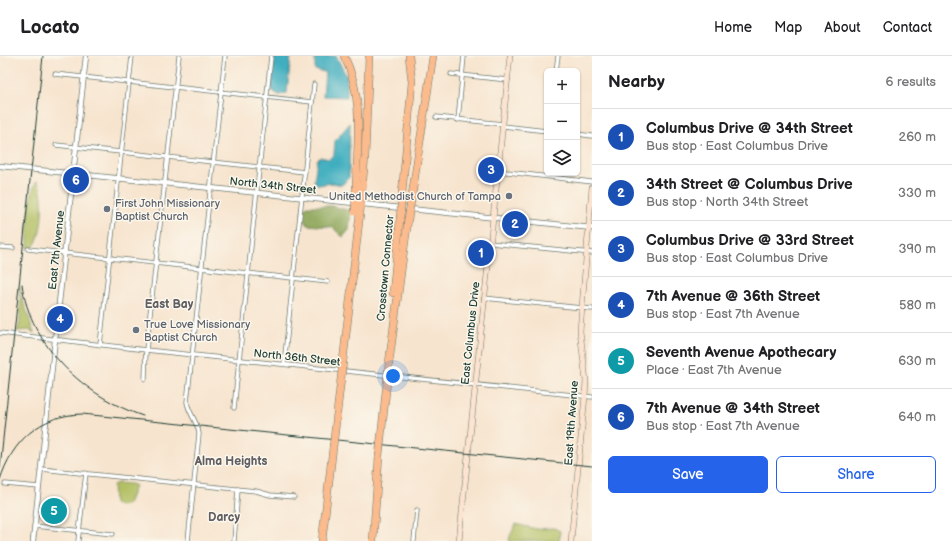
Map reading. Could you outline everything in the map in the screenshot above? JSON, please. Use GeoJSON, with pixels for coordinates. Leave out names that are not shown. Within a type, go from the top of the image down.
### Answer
{"type":"FeatureCollection","features":[{"type":"Feature","properties":{"kind":"highway"},"geometry":{"type":"LineString","coordinates":[[344,56],[353,76],[358,104],[359,190]]}},
{"type":"Feature","properties":{"kind":"highway"},"geometry":{"type":"LineString","coordinates":[[322,541],[343,361],[359,190],[365,157],[369,56]]}},
{"type":"Feature","properties":{"kind":"highway","name":"Crosstown Connector"},"geometry":{"type":"LineString","coordinates":[[389,363],[410,107],[412,69],[409,56]]}},
{"type":"Feature","properties":{"kind":"highway"},"geometry":{"type":"LineString","coordinates":[[373,541],[379,456],[389,363],[408,218],[433,56]]}},
{"type":"Feature","properties":{"kind":"main road","name":"East Columbus Drive"},"geometry":{"type":"LineString","coordinates":[[459,541],[510,56]]}},
{"type":"Feature","properties":{"kind":"main road","name":"East 19th Avenue"},"geometry":{"type":"LineString","coordinates":[[572,541],[586,381],[580,331],[586,253],[590,228],[592,187]]}},
{"type":"Feature","properties":{"kind":"street","name":"East 7th Avenue"},"geometry":{"type":"LineString","coordinates":[[33,541],[86,56]]}},
{"type":"Feature","properties":{"kind":"street"},"geometry":{"type":"LineString","coordinates":[[100,345],[132,56]]}},
{"type":"Feature","properties":{"kind":"street"},"geometry":{"type":"LineString","coordinates":[[145,379],[146,350],[179,56]]}},
{"type":"Feature","properties":{"kind":"street"},"geometry":{"type":"LineString","coordinates":[[188,541],[199,434],[198,425],[189,413],[187,402],[225,56]]}},
{"type":"Feature","properties":{"kind":"street"},"geometry":{"type":"LineString","coordinates":[[234,408],[271,56]]}},
{"type":"Feature","properties":{"kind":"street"},"geometry":{"type":"LineString","coordinates":[[458,120],[464,56]]}},
{"type":"Feature","properties":{"kind":"street"},"geometry":{"type":"LineString","coordinates":[[556,68],[558,56]]}},
{"type":"Feature","properties":{"kind":"street"},"geometry":{"type":"LineString","coordinates":[[55,74],[312,102]]}},
{"type":"Feature","properties":{"kind":"street"},"geometry":{"type":"LineString","coordinates":[[451,74],[508,80]]}},
{"type":"Feature","properties":{"kind":"street"},"geometry":{"type":"LineString","coordinates":[[284,364],[314,84]]}},
{"type":"Feature","properties":{"kind":"street"},"geometry":{"type":"LineString","coordinates":[[436,117],[544,131]]}},
{"type":"Feature","properties":{"kind":"street"},"geometry":{"type":"LineString","coordinates":[[580,134],[592,136]]}},
{"type":"Feature","properties":{"kind":"street"},"geometry":{"type":"LineString","coordinates":[[56,145],[305,172]]}},
{"type":"Feature","properties":{"kind":"street","name":"North 34th Street"},"geometry":{"type":"LineString","coordinates":[[0,166],[73,175],[211,187],[590,228]]}},
{"type":"Feature","properties":{"kind":"street"},"geometry":{"type":"LineString","coordinates":[[498,171],[592,182]]}},
{"type":"Feature","properties":{"kind":"street"},"geometry":{"type":"LineString","coordinates":[[490,243],[592,253]]}},
{"type":"Feature","properties":{"kind":"street"},"geometry":{"type":"LineString","coordinates":[[0,247],[13,248]]}},
{"type":"Feature","properties":{"kind":"street"},"geometry":{"type":"LineString","coordinates":[[28,249],[328,282]]}},
{"type":"Feature","properties":{"kind":"street"},"geometry":{"type":"LineString","coordinates":[[484,298],[592,309]]}},
{"type":"Feature","properties":{"kind":"street","name":"North 36th Street"},"geometry":{"type":"LineString","coordinates":[[0,333],[146,350],[592,397]]}},
{"type":"Feature","properties":{"kind":"street"},"geometry":{"type":"LineString","coordinates":[[41,469],[194,484],[294,497]]}},
{"type":"Feature","properties":{"kind":"street"},"geometry":{"type":"LineString","coordinates":[[78,541],[86,473]]}},
{"type":"Feature","properties":{"kind":"street"},"geometry":{"type":"LineString","coordinates":[[5,484],[39,487]]}},
{"type":"Feature","properties":{"kind":"street"},"geometry":{"type":"LineString","coordinates":[[234,541],[238,489]]}},
{"type":"Feature","properties":{"kind":"street"},"geometry":{"type":"LineString","coordinates":[[414,541],[417,510]]}},
{"type":"Feature","properties":{"kind":"street"},"geometry":{"type":"LineString","coordinates":[[34,526],[79,532],[113,534]]}},
{"type":"Feature","properties":{"kind":"green space"},"geometry":{"type":"Polygon","coordinates":[[[37,181],[42,195],[41,225],[36,242],[33,247],[28,248],[30,203],[34,186],[37,181]]]}},
{"type":"Feature","properties":{"kind":"green space"},"geometry":{"type":"Polygon","coordinates":[[[308,206],[333,206],[351,211],[349,230],[343,237],[332,227],[307,225],[304,221],[303,215],[304,208],[308,206]]]}},
{"type":"Feature","properties":{"kind":"green space"},"geometry":{"type":"Polygon","coordinates":[[[20,296],[34,333],[29,330],[17,331],[20,317],[20,296]]]}},
{"type":"Feature","properties":{"kind":"green space"},"geometry":{"type":"Polygon","coordinates":[[[118,483],[131,484],[135,486],[128,504],[120,506],[114,504],[113,485],[118,483]]]}},
{"type":"Feature","properties":{"kind":"green space"},"geometry":{"type":"Polygon","coordinates":[[[516,524],[536,529],[554,528],[560,531],[559,541],[509,541],[516,524]]]}},
{"type":"Feature","properties":{"kind":"water"},"geometry":{"type":"Polygon","coordinates":[[[275,56],[291,56],[287,93],[279,95],[271,90],[275,56]]]}},
{"type":"Feature","properties":{"kind":"water"},"geometry":{"type":"Polygon","coordinates":[[[315,56],[336,56],[347,77],[347,97],[323,96],[325,72],[315,70],[315,56]]]}},
{"type":"Feature","properties":{"kind":"water"},"geometry":{"type":"Polygon","coordinates":[[[350,123],[349,178],[342,185],[333,183],[318,185],[314,181],[317,160],[320,157],[329,159],[334,154],[335,141],[350,123]]]}},
{"type":"Feature","properties":{"kind":"railway"},"geometry":{"type":"LineString","coordinates":[[0,468],[43,56]]}},
{"type":"Feature","properties":{"kind":"railway"},"geometry":{"type":"LineString","coordinates":[[22,284],[27,307],[36,328],[49,348],[64,366],[81,382],[101,396],[121,407],[143,416]]}},
{"type":"Feature","properties":{"kind":"railway"},"geometry":{"type":"LineString","coordinates":[[0,480],[12,453],[20,442],[30,433],[53,419],[82,414],[592,466]]}},
{"type":"Feature","properties":{"kind":"place","name":"Columbus Drive @ 33rd Street"},"geometry":{"type":"Point","coordinates":[491,170]}},
{"type":"Feature","properties":{"kind":"place","name":"7th Avenue @ 34th Street"},"geometry":{"type":"Point","coordinates":[76,180]}},
{"type":"Feature","properties":{"kind":"place","name":"United Methodist Church of Tampa"},"geometry":{"type":"Point","coordinates":[509,196]}},
{"type":"Feature","properties":{"kind":"place","name":"First John Missionary Baptist Church"},"geometry":{"type":"Point","coordinates":[107,209]}},
{"type":"Feature","properties":{"kind":"place","name":"34th Street @ Columbus Drive"},"geometry":{"type":"Point","coordinates":[515,224]}},
{"type":"Feature","properties":{"kind":"place","name":"Columbus Drive @ 34th Street"},"geometry":{"type":"Point","coordinates":[481,253]}},
{"type":"Feature","properties":{"kind":"place","name":"7th Avenue @ 36th Street"},"geometry":{"type":"Point","coordinates":[60,319]}},
{"type":"Feature","properties":{"kind":"place","name":"True Love Missionary Baptist Church"},"geometry":{"type":"Point","coordinates":[136,330]}},
{"type":"Feature","properties":{"kind":"place","name":"Seventh Avenue Apothecary"},"geometry":{"type":"Point","coordinates":[54,511]}},
{"type":"Feature","properties":{"kind":"district","name":"East Bay"},"geometry":{"type":"Point","coordinates":[169,304]}},
{"type":"Feature","properties":{"kind":"district","name":"Alma Heights"},"geometry":{"type":"Point","coordinates":[231,461]}},
{"type":"Feature","properties":{"kind":"district","name":"Darcy"},"geometry":{"type":"Point","coordinates":[224,517]}}]}
